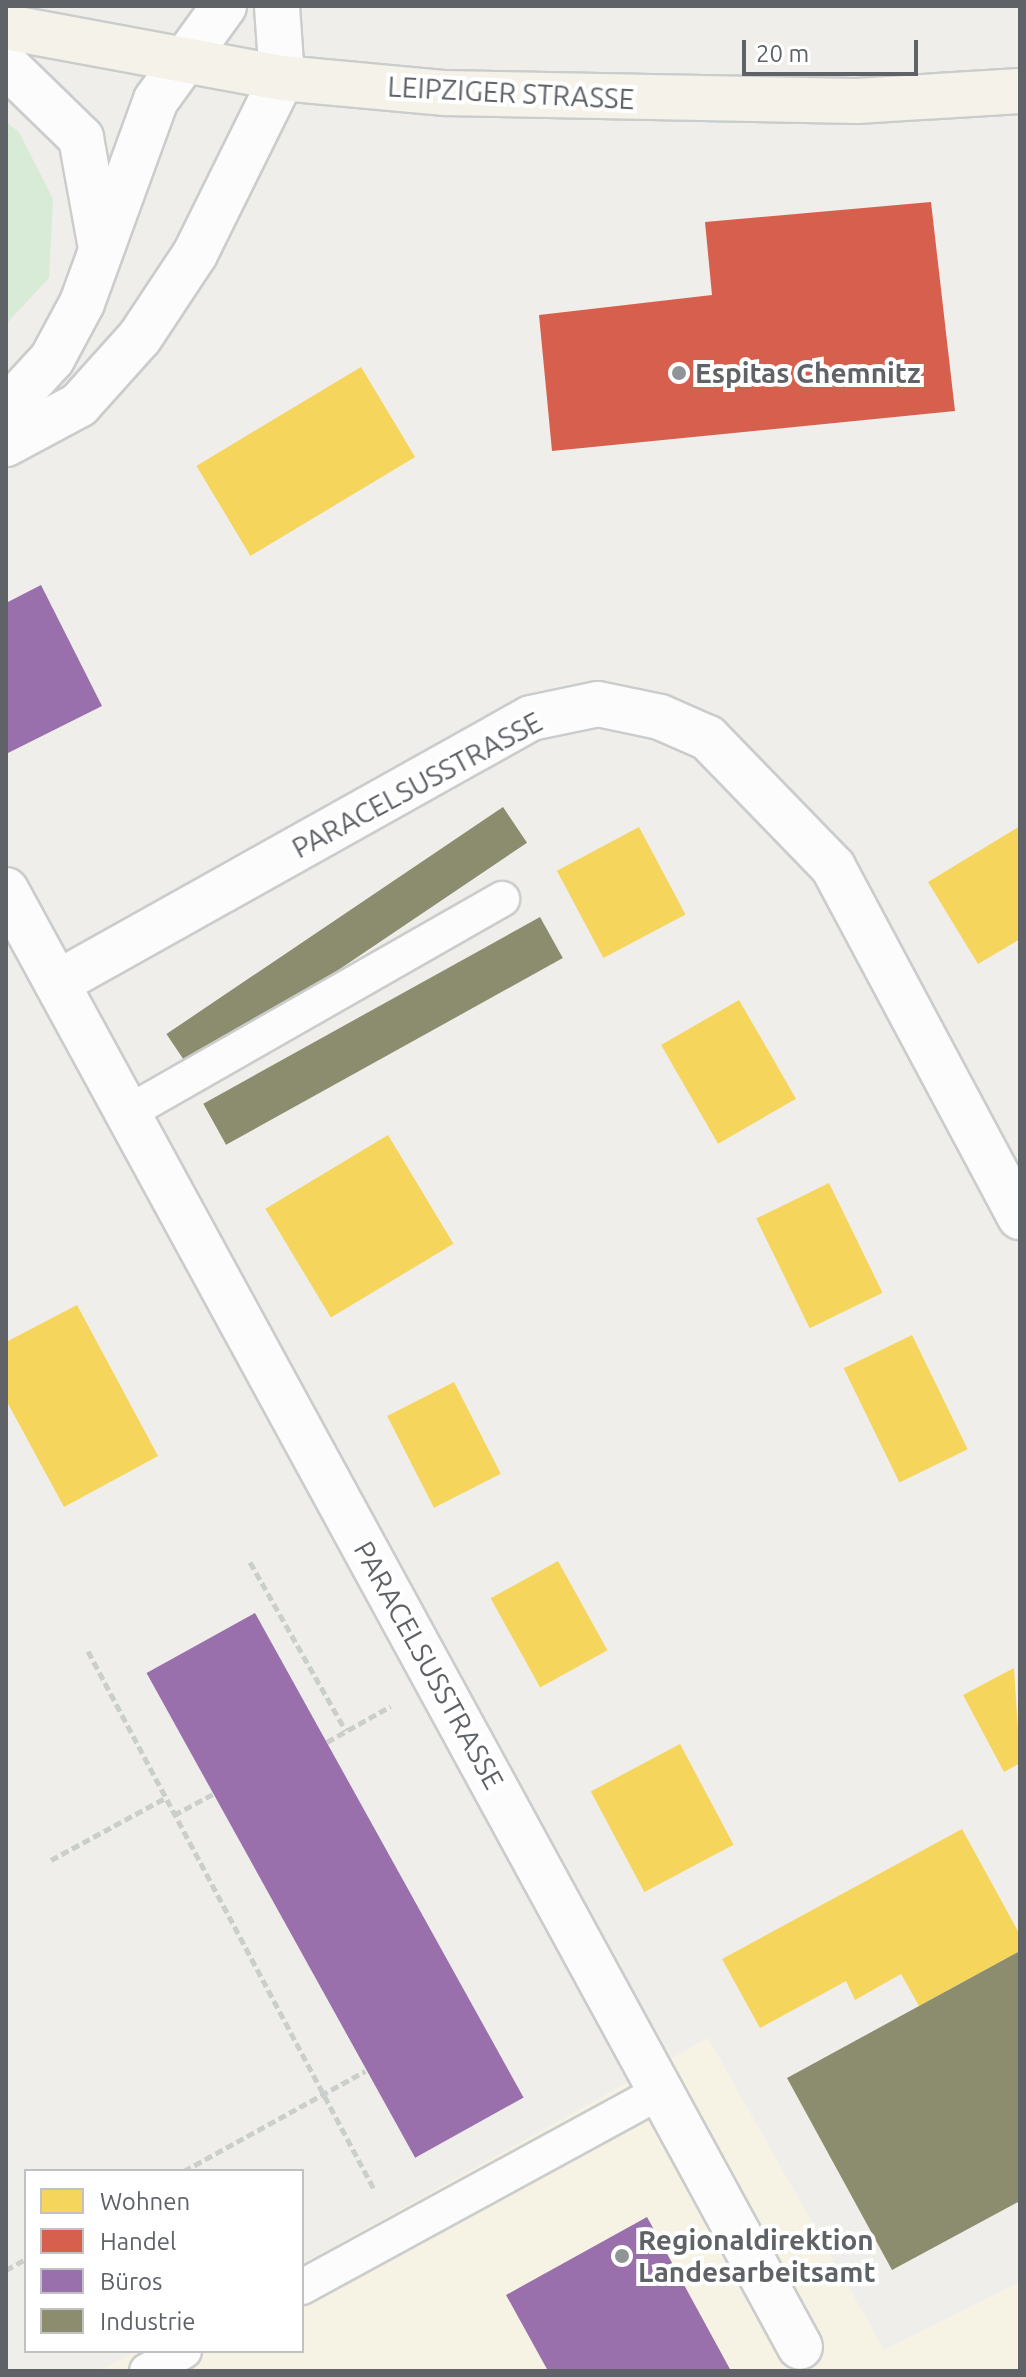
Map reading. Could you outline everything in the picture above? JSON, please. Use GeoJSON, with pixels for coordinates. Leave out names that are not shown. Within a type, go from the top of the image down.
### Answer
{"type":"FeatureCollection","features":[{"type":"Feature","properties":{"kind":"main road","name":"LEIPZIGER STRASSE"},"geometry":{"type":"LineString","coordinates":[[6,27],[282,78],[445,93],[673,100],[857,101],[1020,91]]}},
{"type":"Feature","properties":{"kind":"street"},"geometry":{"type":"LineString","coordinates":[[6,409],[52,359],[101,254],[156,100],[224,6]]}},
{"type":"Feature","properties":{"kind":"street"},"geometry":{"type":"LineString","coordinates":[[6,444],[79,405],[140,337],[195,254],[282,78],[277,6]]}},
{"type":"Feature","properties":{"kind":"street"},"geometry":{"type":"LineString","coordinates":[[6,65],[81,138],[101,254]]}},
{"type":"Feature","properties":{"kind":"street","name":"PARACELSUSSTRASSE"},"geometry":{"type":"LineString","coordinates":[[57,983],[531,718],[598,704],[660,717],[708,738],[833,867],[1020,1217]]}},
{"type":"Feature","properties":{"kind":"street","name":"PARACELSUSSTRASSE"},"geometry":{"type":"LineString","coordinates":[[6,890],[800,2347]]}},
{"type":"Feature","properties":{"kind":"lane"},"geometry":{"type":"LineString","coordinates":[[127,1113],[502,899]]}},
{"type":"Feature","properties":{"kind":"lane"},"geometry":{"type":"LineString","coordinates":[[304,2286],[661,2091]]}},
{"type":"Feature","properties":{"kind":"lane"},"geometry":{"type":"LineString","coordinates":[[147,2371],[180,2353]]}},
{"type":"Feature","properties":{"kind":"path"},"geometry":{"type":"LineString","coordinates":[[250,1562],[346,1731]]}},
{"type":"Feature","properties":{"kind":"path"},"geometry":{"type":"LineString","coordinates":[[88,1651],[399,2235]]}},
{"type":"Feature","properties":{"kind":"path"},"geometry":{"type":"LineString","coordinates":[[327,1742],[364,1721]]}},
{"type":"Feature","properties":{"kind":"path"},"geometry":{"type":"LineString","coordinates":[[174,1815],[213,1794]]}},
{"type":"Feature","properties":{"kind":"path"},"geometry":{"type":"LineString","coordinates":[[51,1860],[165,1798]]}},
{"type":"Feature","properties":{"kind":"path"},"geometry":{"type":"LineString","coordinates":[[188,2169],[365,2071]]}},
{"type":"Feature","properties":{"kind":"path"},"geometry":{"type":"LineString","coordinates":[[6,2270],[24,2260]]}},
{"type":"Feature","properties":{"kind":"shaded area"},"geometry":{"type":"Polygon","coordinates":[[[708,2038],[884,2350],[1020,2282],[1020,2371],[99,2371],[132,2353],[304,2353],[304,2263],[708,2038]]]}},
{"type":"Feature","properties":{"kind":"green space"},"geometry":{"type":"Polygon","coordinates":[[[6,122],[19,132],[53,199],[49,278],[6,324],[6,122]]]}},
{"type":"Feature","properties":{"kind":"building: Wohnen"},"geometry":{"type":"Polygon","coordinates":[[[361,367],[415,457],[251,556],[196,466],[361,367]]]}},
{"type":"Feature","properties":{"kind":"building: Wohnen"},"geometry":{"type":"Polygon","coordinates":[[[1020,826],[1020,939],[978,964],[928,882],[1020,826]]]}},
{"type":"Feature","properties":{"kind":"building: Wohnen"},"geometry":{"type":"Polygon","coordinates":[[[639,827],[685,914],[603,958],[557,871],[639,827]]]}},
{"type":"Feature","properties":{"kind":"building: Wohnen"},"geometry":{"type":"Polygon","coordinates":[[[739,1000],[796,1099],[718,1144],[661,1045],[739,1000]]]}},
{"type":"Feature","properties":{"kind":"building: Wohnen"},"geometry":{"type":"Polygon","coordinates":[[[388,1135],[453,1244],[331,1318],[265,1209],[388,1135]]]}},
{"type":"Feature","properties":{"kind":"building: Wohnen"},"geometry":{"type":"Polygon","coordinates":[[[829,1183],[882,1293],[810,1328],[756,1219],[829,1183]]]}},
{"type":"Feature","properties":{"kind":"building: Wohnen"},"geometry":{"type":"Polygon","coordinates":[[[77,1305],[158,1456],[64,1507],[6,1400],[6,1342],[77,1305]]]}},
{"type":"Feature","properties":{"kind":"building: Wohnen"},"geometry":{"type":"Polygon","coordinates":[[[912,1335],[968,1449],[899,1482],[844,1368],[912,1335]]]}},
{"type":"Feature","properties":{"kind":"building: Wohnen"},"geometry":{"type":"Polygon","coordinates":[[[454,1382],[501,1474],[434,1508],[387,1416],[454,1382]]]}},
{"type":"Feature","properties":{"kind":"building: Wohnen"},"geometry":{"type":"Polygon","coordinates":[[[558,1561],[607,1650],[540,1688],[491,1598],[558,1561]]]}},
{"type":"Feature","properties":{"kind":"building: Wohnen"},"geometry":{"type":"Polygon","coordinates":[[[1014,1668],[1020,1763],[1004,1772],[963,1695],[1014,1668]]]}},
{"type":"Feature","properties":{"kind":"building: Wohnen"},"geometry":{"type":"Polygon","coordinates":[[[680,1744],[734,1845],[644,1892],[591,1791],[680,1744]]]}},
{"type":"Feature","properties":{"kind":"building: Wohnen"},"geometry":{"type":"Polygon","coordinates":[[[962,1829],[1020,1935],[1020,1951],[919,2006],[901,1974],[855,2000],[846,1981],[760,2028],[722,1959],[962,1829]]]}},
{"type":"Feature","properties":{"kind":"building: Handel"},"geometry":{"type":"Polygon","coordinates":[[[931,202],[955,411],[552,451],[539,315],[712,295],[705,222],[931,202]]]}},
{"type":"Feature","properties":{"kind":"building: Büros"},"geometry":{"type":"Polygon","coordinates":[[[41,585],[102,706],[8,753],[6,603],[41,585]]]}},
{"type":"Feature","properties":{"kind":"building: Büros"},"geometry":{"type":"Polygon","coordinates":[[[255,1613],[524,2098],[415,2158],[147,1673],[255,1613]]]}},
{"type":"Feature","properties":{"kind":"building: Büros","name":"Regionaldirektion Landesarbeitsamt"},"geometry":{"type":"Polygon","coordinates":[[[647,2217],[731,2371],[548,2371],[506,2295],[647,2217]]]}},
{"type":"Feature","properties":{"kind":"building: Industrie"},"geometry":{"type":"Polygon","coordinates":[[[503,807],[527,843],[190,1070],[166,1034],[503,807]]]}},
{"type":"Feature","properties":{"kind":"building: Industrie"},"geometry":{"type":"Polygon","coordinates":[[[540,917],[563,958],[226,1145],[203,1104],[540,917]]]}},
{"type":"Feature","properties":{"kind":"building: Industrie"},"geometry":{"type":"Polygon","coordinates":[[[1020,1951],[1020,2201],[892,2270],[787,2078],[1020,1951]]]}},
{"type":"Feature","properties":{"kind":"place","name":"Espitas Chemnitz"},"geometry":{"type":"Point","coordinates":[679,373]}},
{"type":"Feature","properties":{"kind":"place","name":"Regionaldirektion Landesarbeitsamt"},"geometry":{"type":"Point","coordinates":[622,2256]}}]}
